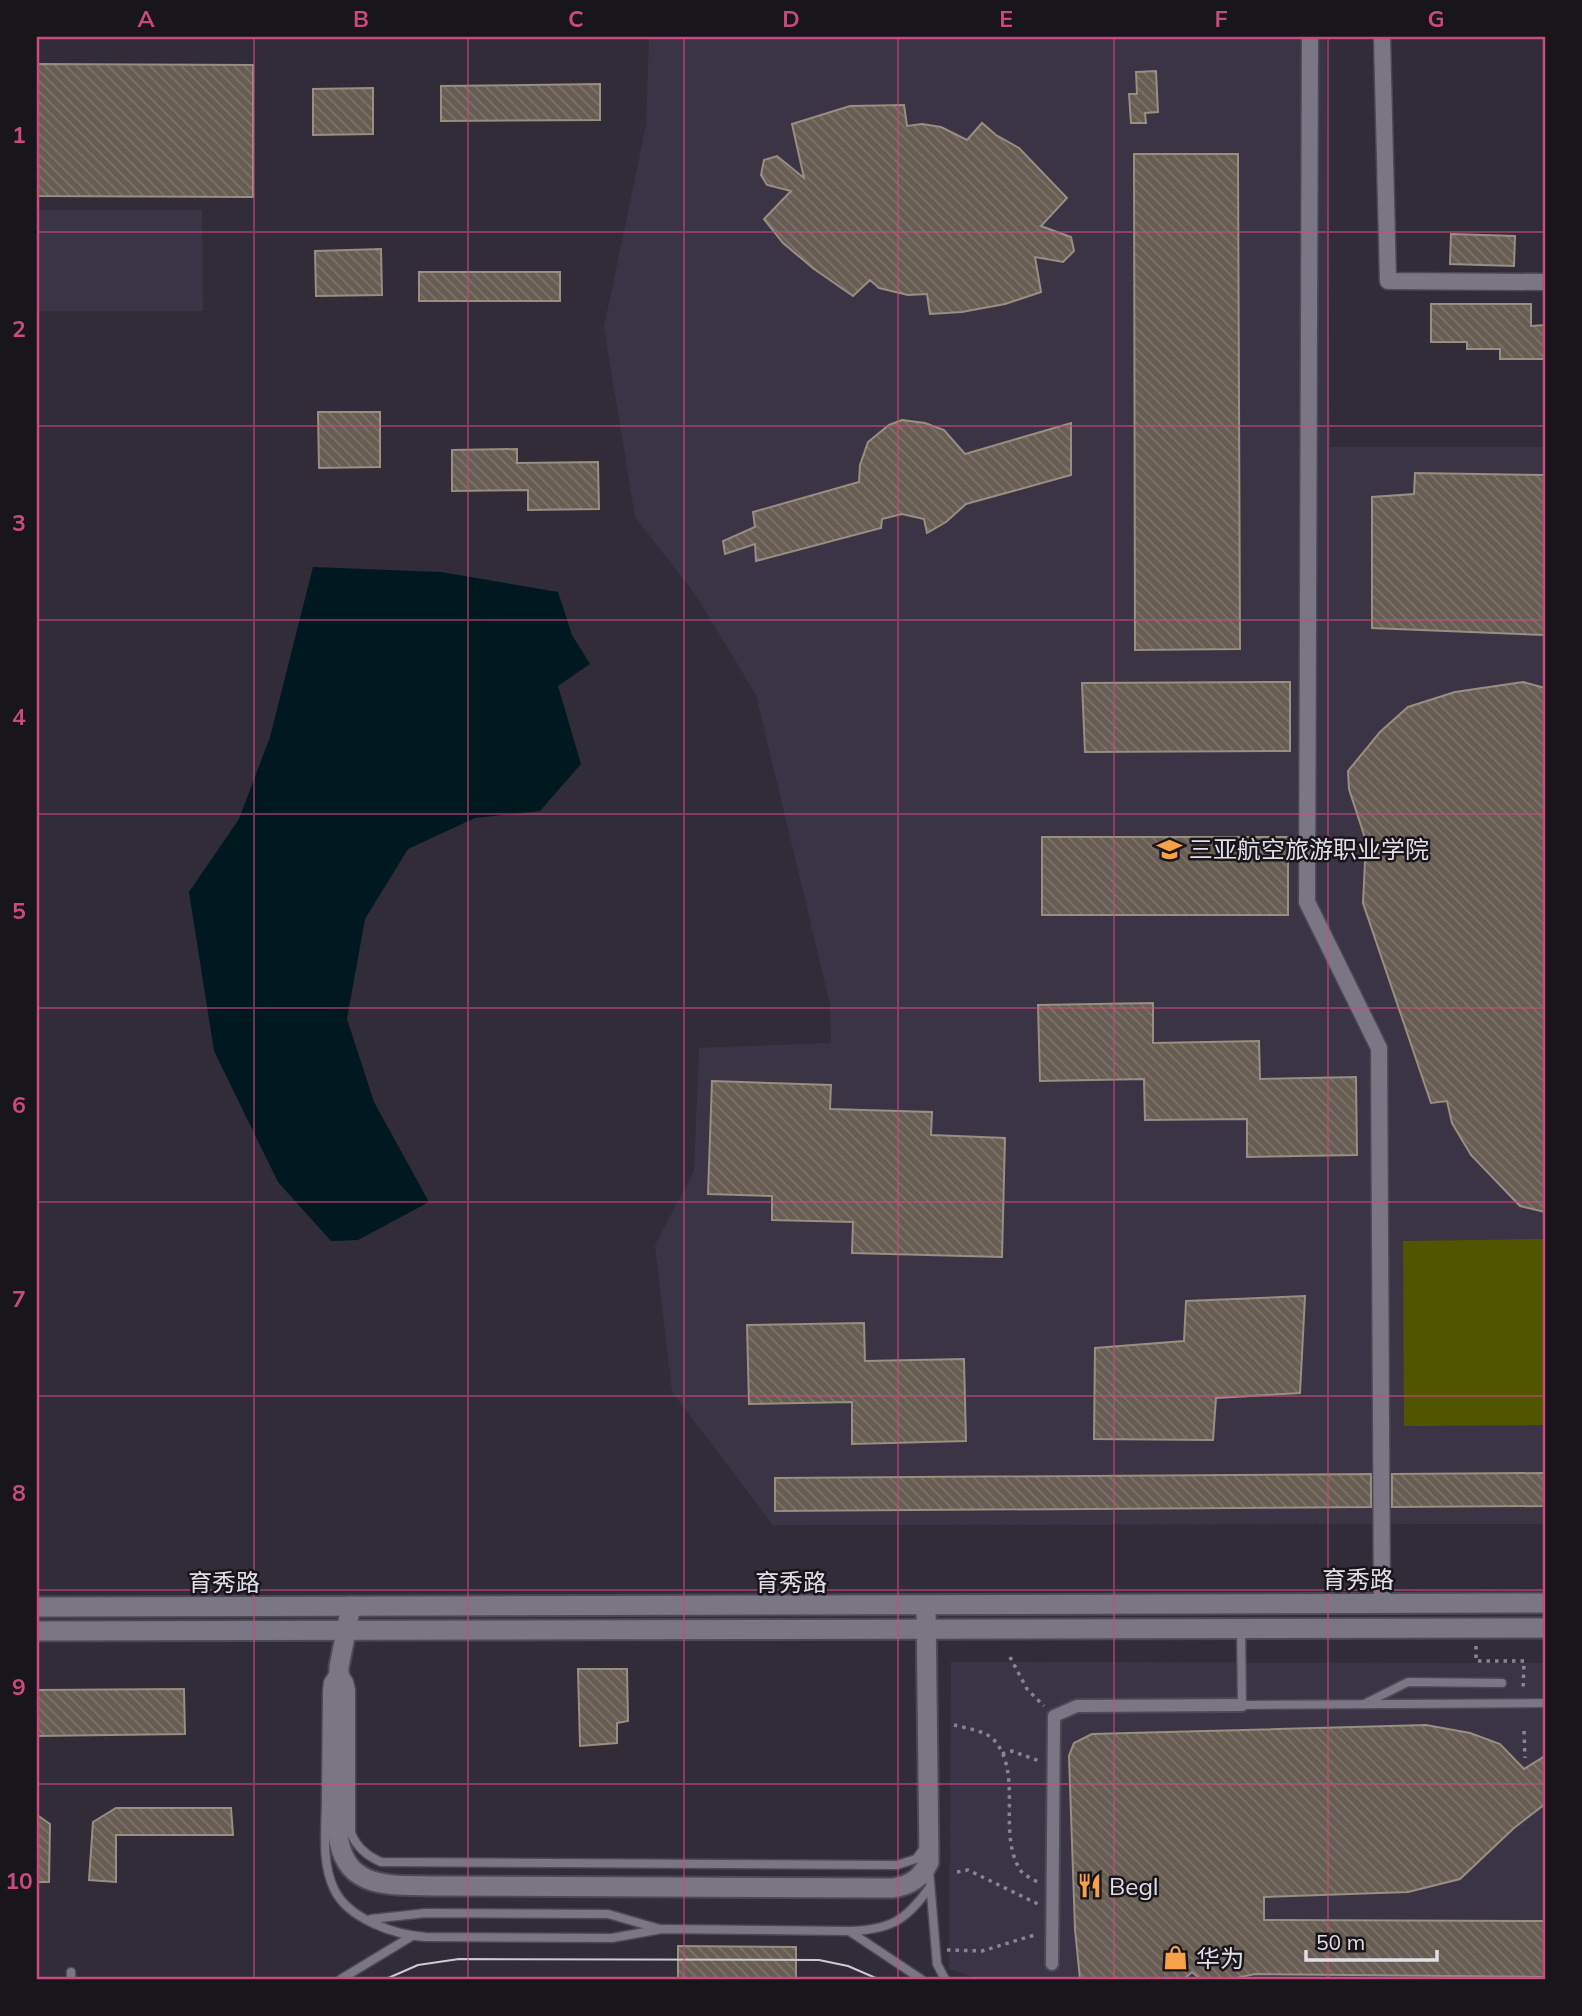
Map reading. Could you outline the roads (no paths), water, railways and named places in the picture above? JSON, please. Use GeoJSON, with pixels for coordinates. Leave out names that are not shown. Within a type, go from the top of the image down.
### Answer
{"type":"FeatureCollection","features":[{"type":"Feature","properties":{"kind":"main road","name":"育秀路"},"geometry":{"type":"LineString","coordinates":[[37,1607],[1545,1603]]}},
{"type":"Feature","properties":{"kind":"main road"},"geometry":{"type":"LineString","coordinates":[[351,1606],[339,1667],[339,1849],[351,1869],[375,1882],[432,1886],[893,1888],[912,1883],[925,1870],[929,1852],[926,1606]]}},
{"type":"Feature","properties":{"kind":"main road","name":"育秀路"},"geometry":{"type":"LineString","coordinates":[[37,1631],[1545,1628]]}},
{"type":"Feature","properties":{"kind":"street"},"geometry":{"type":"LineString","coordinates":[[1310,37],[1307,902],[1378,1048],[1382,1604]]}},
{"type":"Feature","properties":{"kind":"street"},"geometry":{"type":"LineString","coordinates":[[1382,37],[1388,281],[1545,282]]}},
{"type":"Feature","properties":{"kind":"street"},"geometry":{"type":"LineString","coordinates":[[1052,1964],[1055,1716],[1077,1706],[1242,1705]]}},
{"type":"Feature","properties":{"kind":"lane"},"geometry":{"type":"LineString","coordinates":[[1241,1629],[1242,1705],[1545,1703]]}},
{"type":"Feature","properties":{"kind":"lane"},"geometry":{"type":"LineString","coordinates":[[339,1667],[330,1678],[327,1691],[326,1853],[333,1888],[341,1902],[368,1919],[412,1936],[612,1938],[662,1929],[872,1930],[901,1920],[913,1910],[929,1888]]}},
{"type":"Feature","properties":{"kind":"lane"},"geometry":{"type":"LineString","coordinates":[[1363,1704],[1408,1682],[1502,1683]]}},
{"type":"Feature","properties":{"kind":"lane"},"geometry":{"type":"LineString","coordinates":[[929,1852],[929,1888],[934,1911],[937,1964],[945,1979]]}},
{"type":"Feature","properties":{"kind":"lane"},"geometry":{"type":"LineString","coordinates":[[368,1919],[426,1913],[608,1914],[662,1929]]}},
{"type":"Feature","properties":{"kind":"lane"},"geometry":{"type":"LineString","coordinates":[[849,1931],[921,1979]]}},
{"type":"Feature","properties":{"kind":"lane"},"geometry":{"type":"LineString","coordinates":[[341,1979],[412,1936]]}},
{"type":"Feature","properties":{"kind":"water"},"geometry":{"type":"Polygon","coordinates":[[[313,567],[441,572],[558,592],[572,635],[590,664],[558,686],[581,764],[540,811],[475,818],[408,849],[365,919],[347,1019],[374,1102],[429,1202],[358,1240],[331,1241],[278,1182],[214,1051],[189,892],[239,819],[270,737],[313,567]]]}},
{"type":"Feature","properties":{"kind":"tram line"},"geometry":{"type":"LineString","coordinates":[[386,1979],[418,1965],[459,1959],[819,1960],[848,1966],[878,1979]]}},
{"type":"Feature","properties":{"kind":"tram line"},"geometry":{"type":"LineString","coordinates":[[428,1979],[812,1979]]}},
{"type":"Feature","properties":{"kind":"place","name":"三亚航空旅游职业学院"},"geometry":{"type":"Point","coordinates":[1169,849]}},
{"type":"Feature","properties":{"kind":"place","name":"Begl"},"geometry":{"type":"Point","coordinates":[1089,1886]}},
{"type":"Feature","properties":{"kind":"place","name":"华为"},"geometry":{"type":"Point","coordinates":[1176,1958]}}]}
